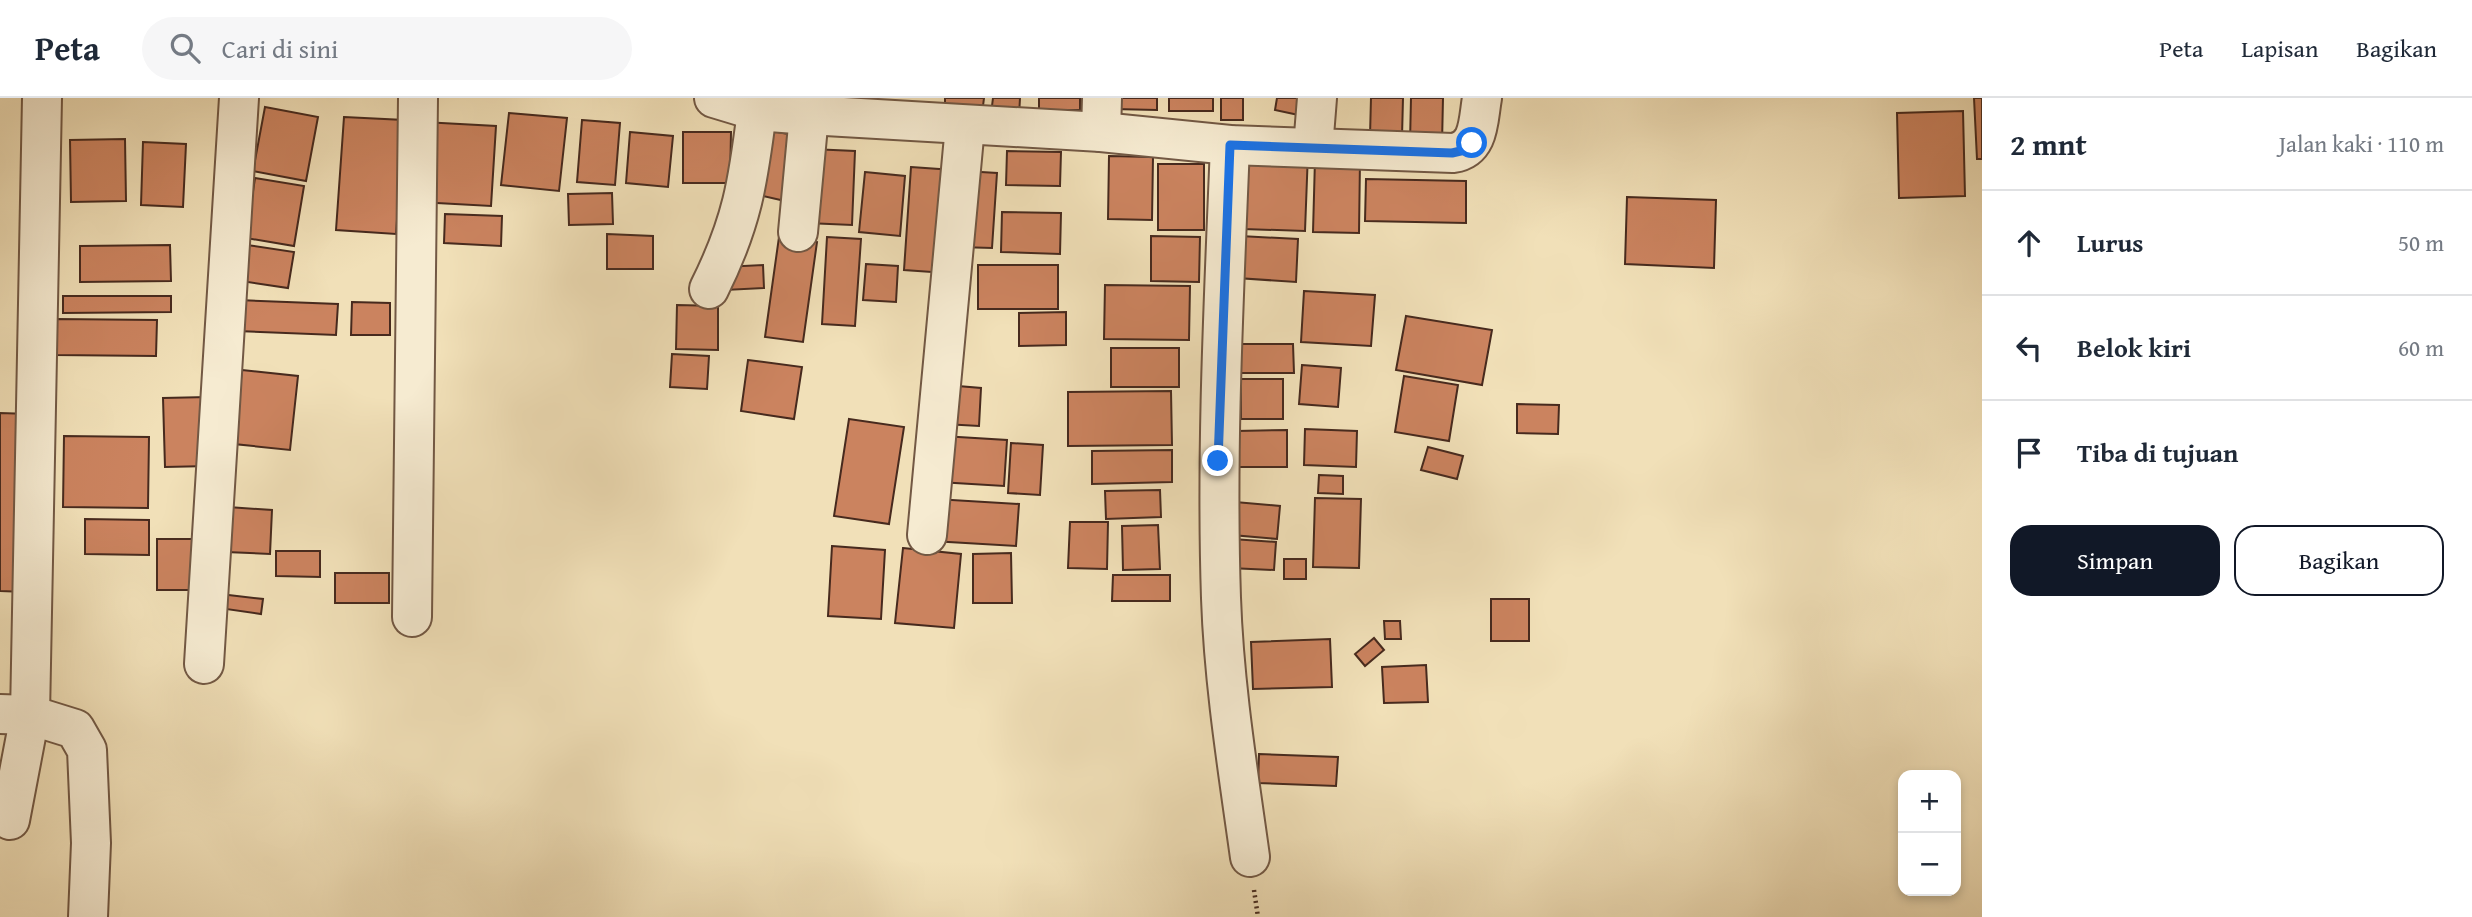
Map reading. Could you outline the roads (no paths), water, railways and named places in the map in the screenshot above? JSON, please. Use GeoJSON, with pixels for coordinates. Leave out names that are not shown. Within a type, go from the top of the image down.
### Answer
{"type":"FeatureCollection","features":[{"type":"Feature","properties":{"kind":"street"},"geometry":{"type":"LineString","coordinates":[[10,820],[42,98]]}},
{"type":"Feature","properties":{"kind":"street"},"geometry":{"type":"LineString","coordinates":[[204,664],[239,98]]}},
{"type":"Feature","properties":{"kind":"street"},"geometry":{"type":"LineString","coordinates":[[412,617],[418,98]]}},
{"type":"Feature","properties":{"kind":"street"},"geometry":{"type":"LineString","coordinates":[[714,98],[757,111],[965,126],[1101,115],[1230,145],[1460,152],[1469,146],[1476,136],[1482,98]]}},
{"type":"Feature","properties":{"kind":"street"},"geometry":{"type":"LineString","coordinates":[[1313,148],[1317,98]]}},
{"type":"Feature","properties":{"kind":"street"},"geometry":{"type":"LineString","coordinates":[[709,289],[739,221],[747,193],[757,111]]}},
{"type":"Feature","properties":{"kind":"street"},"geometry":{"type":"LineString","coordinates":[[798,232],[809,115]]}},
{"type":"Feature","properties":{"kind":"street"},"geometry":{"type":"LineString","coordinates":[[927,536],[965,126]]}},
{"type":"Feature","properties":{"kind":"street"},"geometry":{"type":"LineString","coordinates":[[1230,145],[1218,461],[1221,601],[1229,718],[1250,857]]}},
{"type":"Feature","properties":{"kind":"street"},"geometry":{"type":"LineString","coordinates":[[15,714],[75,729],[87,750],[90,843],[88,917]]}}]}
